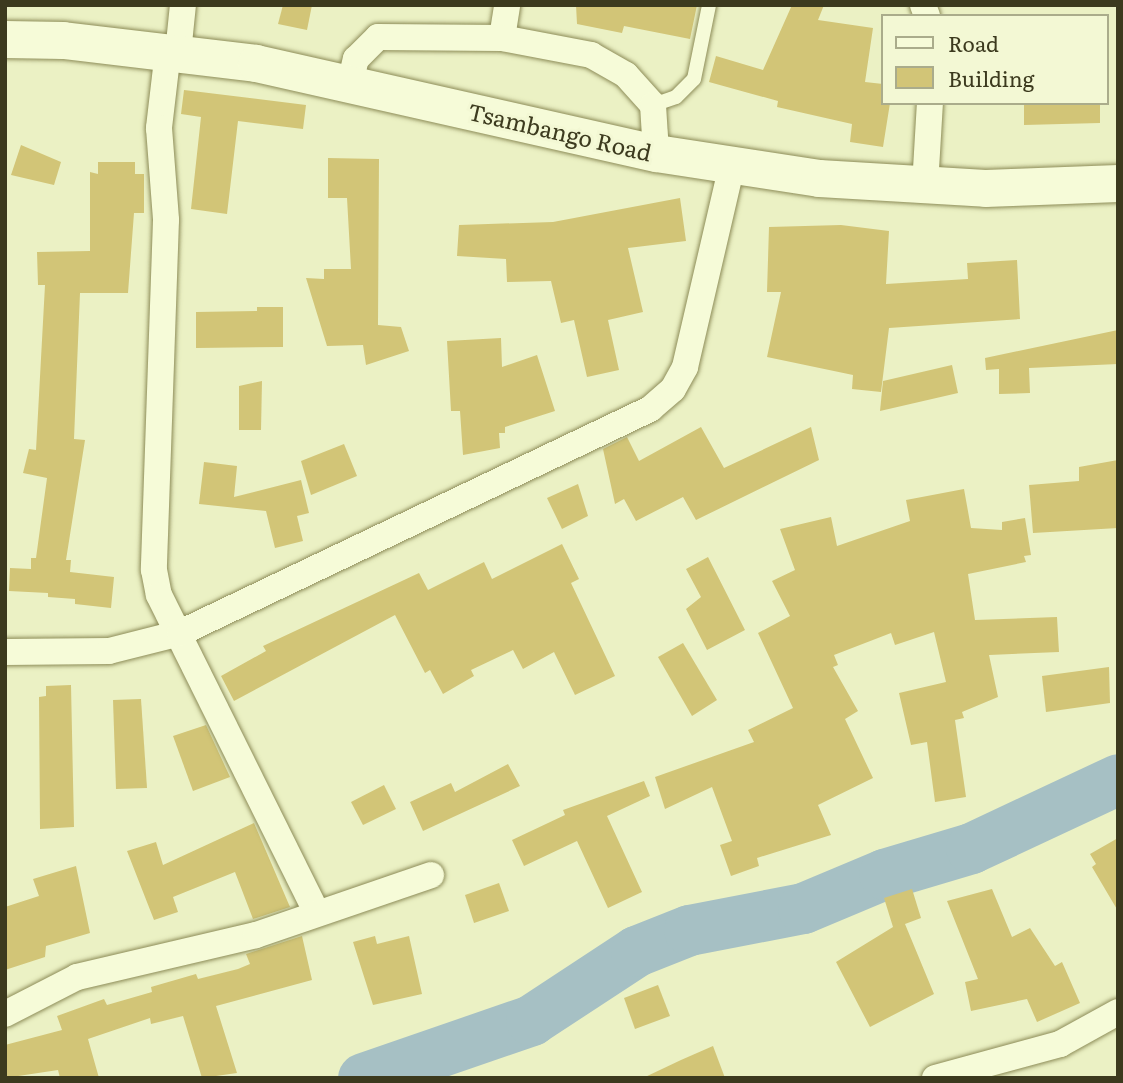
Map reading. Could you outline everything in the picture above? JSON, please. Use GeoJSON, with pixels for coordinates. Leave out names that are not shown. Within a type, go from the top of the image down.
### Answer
{"type":"FeatureCollection","features":[{"type":"Feature","properties":{"kind":"street"},"geometry":{"type":"LineString","coordinates":[[183,5],[159,128],[166,220],[154,570],[159,595],[317,914]]}},
{"type":"Feature","properties":{"kind":"street"},"geometry":{"type":"LineString","coordinates":[[502,38],[508,5]]}},
{"type":"Feature","properties":{"kind":"street"},"geometry":{"type":"LineString","coordinates":[[350,84],[356,59],[378,37],[502,38],[592,55],[626,75],[653,105],[656,153]]}},
{"type":"Feature","properties":{"kind":"street","name":"Tsambango Road"},"geometry":{"type":"LineString","coordinates":[[5,39],[173,52],[350,84],[656,153],[732,165],[925,186],[1118,183]]}},
{"type":"Feature","properties":{"kind":"street"},"geometry":{"type":"LineString","coordinates":[[925,186],[930,105]]}},
{"type":"Feature","properties":{"kind":"street"},"geometry":{"type":"LineString","coordinates":[[5,652],[109,651],[180,633],[650,409],[673,389],[685,367],[732,165]]}},
{"type":"Feature","properties":{"kind":"street"},"geometry":{"type":"LineString","coordinates":[[5,1014],[77,977],[256,934],[430,874]]}},
{"type":"Feature","properties":{"kind":"street"},"geometry":{"type":"LineString","coordinates":[[935,1078],[1060,1044],[1118,1012]]}},
{"type":"Feature","properties":{"kind":"lane"},"geometry":{"type":"LineString","coordinates":[[653,105],[676,97],[694,79],[709,5]]}},
{"type":"Feature","properties":{"kind":"building"},"geometry":{"type":"Polygon","coordinates":[[[283,5],[312,5],[307,30],[278,24],[283,5]]]}},
{"type":"Feature","properties":{"kind":"building"},"geometry":{"type":"Polygon","coordinates":[[[576,5],[697,5],[690,39],[624,26],[622,33],[577,24],[576,5]]]}},
{"type":"Feature","properties":{"kind":"building"},"geometry":{"type":"Polygon","coordinates":[[[792,5],[824,5],[818,20],[873,28],[865,82],[881,84],[881,105],[890,105],[883,147],[850,142],[852,124],[777,107],[778,101],[709,82],[716,56],[763,70],[792,5]]]}},
{"type":"Feature","properties":{"kind":"building"},"geometry":{"type":"Polygon","coordinates":[[[184,90],[306,105],[303,129],[238,121],[227,214],[191,209],[201,117],[181,114],[184,90]]]}},
{"type":"Feature","properties":{"kind":"building"},"geometry":{"type":"Polygon","coordinates":[[[1024,105],[1100,105],[1100,123],[1024,125],[1024,105]]]}},
{"type":"Feature","properties":{"kind":"building"},"geometry":{"type":"Polygon","coordinates":[[[21,145],[61,162],[54,185],[11,175],[21,145]]]}},
{"type":"Feature","properties":{"kind":"building"},"geometry":{"type":"Polygon","coordinates":[[[328,158],[379,159],[378,325],[401,327],[409,351],[366,365],[363,345],[327,346],[306,278],[324,279],[324,269],[351,269],[347,198],[328,198],[328,158]]]}},
{"type":"Feature","properties":{"kind":"building"},"geometry":{"type":"Polygon","coordinates":[[[98,162],[135,162],[135,174],[144,174],[144,213],[134,213],[128,293],[80,293],[74,439],[85,440],[66,560],[71,560],[70,572],[114,577],[111,608],[75,604],[75,599],[48,597],[48,593],[9,591],[10,568],[31,569],[31,558],[36,558],[47,478],[23,473],[29,449],[36,450],[45,285],[38,285],[37,252],[90,251],[90,172],[98,174],[98,162]]]}},
{"type":"Feature","properties":{"kind":"building"},"geometry":{"type":"Polygon","coordinates":[[[680,198],[686,241],[628,248],[643,312],[608,320],[619,370],[587,377],[574,320],[561,323],[551,281],[507,282],[506,259],[457,256],[459,225],[553,222],[680,198]]]}},
{"type":"Feature","properties":{"kind":"building"},"geometry":{"type":"Polygon","coordinates":[[[841,225],[889,231],[886,284],[968,279],[967,263],[1017,260],[1020,319],[889,328],[881,392],[852,389],[853,375],[767,357],[781,292],[767,292],[769,227],[841,225]]]}},
{"type":"Feature","properties":{"kind":"building"},"geometry":{"type":"Polygon","coordinates":[[[257,307],[283,307],[283,347],[196,348],[196,312],[257,311],[257,307]]]}},
{"type":"Feature","properties":{"kind":"building"},"geometry":{"type":"Polygon","coordinates":[[[1118,330],[1118,364],[1029,368],[1030,393],[999,394],[999,369],[986,370],[985,358],[1118,330]]]}},
{"type":"Feature","properties":{"kind":"building"},"geometry":{"type":"Polygon","coordinates":[[[501,338],[502,367],[537,355],[555,411],[505,427],[505,433],[499,433],[500,448],[463,455],[460,411],[451,411],[447,341],[501,338]]]}},
{"type":"Feature","properties":{"kind":"building"},"geometry":{"type":"Polygon","coordinates":[[[952,365],[958,393],[880,411],[883,381],[952,365]]]}},
{"type":"Feature","properties":{"kind":"building"},"geometry":{"type":"Polygon","coordinates":[[[262,381],[261,430],[239,430],[239,386],[262,381]]]}},
{"type":"Feature","properties":{"kind":"building"},"geometry":{"type":"Polygon","coordinates":[[[701,427],[724,468],[811,427],[819,460],[696,520],[683,497],[636,521],[624,499],[615,504],[603,449],[627,437],[639,461],[701,427]]]}},
{"type":"Feature","properties":{"kind":"building"},"geometry":{"type":"Polygon","coordinates":[[[344,444],[357,476],[311,495],[301,461],[344,444]]]}},
{"type":"Feature","properties":{"kind":"building"},"geometry":{"type":"Polygon","coordinates":[[[1118,460],[1118,528],[1033,533],[1029,485],[1079,481],[1079,467],[1118,460]]]}},
{"type":"Feature","properties":{"kind":"building"},"geometry":{"type":"Polygon","coordinates":[[[204,462],[237,466],[234,497],[301,480],[309,513],[297,516],[303,541],[275,548],[266,511],[199,504],[204,462]]]}},
{"type":"Feature","properties":{"kind":"building"},"geometry":{"type":"Polygon","coordinates":[[[578,484],[588,516],[562,529],[547,498],[578,484]]]}},
{"type":"Feature","properties":{"kind":"building"},"geometry":{"type":"Polygon","coordinates":[[[964,489],[971,528],[1002,530],[1002,522],[1025,518],[1031,555],[1024,556],[1026,562],[968,574],[975,620],[1057,617],[1059,652],[989,655],[998,697],[962,712],[964,718],[955,720],[966,797],[935,802],[927,742],[911,745],[899,693],[946,682],[934,632],[895,645],[891,633],[834,655],[838,665],[833,667],[858,711],[845,719],[873,778],[818,805],[831,835],[757,858],[759,866],[731,876],[720,845],[732,841],[712,787],[665,809],[655,777],[754,742],[748,730],[793,708],[758,633],[790,616],[772,581],[795,570],[780,529],[831,517],[837,546],[910,521],[906,500],[964,489]]]}},
{"type":"Feature","properties":{"kind":"building"},"geometry":{"type":"Polygon","coordinates":[[[562,544],[579,579],[571,583],[615,676],[575,695],[554,652],[523,669],[513,650],[471,670],[474,676],[443,694],[430,670],[425,673],[395,615],[234,701],[221,676],[266,651],[263,646],[419,573],[428,590],[484,562],[492,579],[562,544]]]}},
{"type":"Feature","properties":{"kind":"building"},"geometry":{"type":"Polygon","coordinates":[[[708,557],[745,630],[707,650],[686,609],[701,597],[686,569],[708,557]]]}},
{"type":"Feature","properties":{"kind":"building"},"geometry":{"type":"Polygon","coordinates":[[[683,643],[717,700],[692,716],[658,657],[683,643]]]}},
{"type":"Feature","properties":{"kind":"building"},"geometry":{"type":"Polygon","coordinates":[[[1109,667],[1110,703],[1046,712],[1042,676],[1109,667]]]}},
{"type":"Feature","properties":{"kind":"building"},"geometry":{"type":"Polygon","coordinates":[[[71,685],[74,827],[40,829],[39,697],[46,696],[46,686],[71,685]]]}},
{"type":"Feature","properties":{"kind":"building"},"geometry":{"type":"Polygon","coordinates":[[[141,699],[147,788],[116,789],[113,700],[141,699]]]}},
{"type":"Feature","properties":{"kind":"building"},"geometry":{"type":"Polygon","coordinates":[[[206,725],[230,777],[193,791],[173,736],[206,725]]]}},
{"type":"Feature","properties":{"kind":"building"},"geometry":{"type":"Polygon","coordinates":[[[508,764],[520,786],[423,831],[410,802],[451,783],[455,792],[508,764]]]}},
{"type":"Feature","properties":{"kind":"building"},"geometry":{"type":"Polygon","coordinates":[[[644,781],[650,796],[607,816],[642,892],[608,908],[577,841],[524,866],[512,840],[565,815],[563,810],[644,781]]]}},
{"type":"Feature","properties":{"kind":"building"},"geometry":{"type":"Polygon","coordinates":[[[384,785],[396,809],[363,825],[351,802],[384,785]]]}},
{"type":"Feature","properties":{"kind":"building"},"geometry":{"type":"Polygon","coordinates":[[[254,823],[290,907],[253,919],[235,872],[173,897],[178,912],[154,920],[127,851],[156,842],[163,865],[254,823]]]}},
{"type":"Feature","properties":{"kind":"building"},"geometry":{"type":"Polygon","coordinates":[[[1118,838],[1118,911],[1092,867],[1096,864],[1090,854],[1118,838]]]}},
{"type":"Feature","properties":{"kind":"building"},"geometry":{"type":"Polygon","coordinates":[[[76,866],[90,933],[46,946],[45,957],[5,970],[5,907],[39,896],[33,879],[76,866]]]}},
{"type":"Feature","properties":{"kind":"building"},"geometry":{"type":"Polygon","coordinates":[[[499,883],[509,911],[474,923],[465,895],[499,883]]]}},
{"type":"Feature","properties":{"kind":"building"},"geometry":{"type":"Polygon","coordinates":[[[912,889],[921,918],[905,924],[934,994],[870,1027],[836,962],[893,927],[884,898],[912,889]]]}},
{"type":"Feature","properties":{"kind":"building"},"geometry":{"type":"Polygon","coordinates":[[[992,889],[1012,937],[1030,928],[1055,966],[1062,962],[1080,1003],[1037,1022],[1027,999],[971,1011],[965,982],[978,979],[947,901],[992,889]]]}},
{"type":"Feature","properties":{"kind":"building"},"geometry":{"type":"Polygon","coordinates":[[[302,936],[312,980],[216,1006],[237,1073],[202,1078],[183,1016],[151,1024],[150,1018],[88,1039],[99,1078],[60,1078],[58,1070],[5,1078],[5,1045],[62,1030],[57,1016],[104,999],[107,1005],[152,992],[151,987],[196,974],[198,979],[238,969],[250,964],[246,954],[302,936]]]}},
{"type":"Feature","properties":{"kind":"building"},"geometry":{"type":"Polygon","coordinates":[[[375,936],[377,944],[409,936],[422,994],[373,1005],[353,942],[375,936]]]}},
{"type":"Feature","properties":{"kind":"building"},"geometry":{"type":"Polygon","coordinates":[[[658,985],[670,1016],[635,1029],[624,998],[658,985]]]}},
{"type":"Feature","properties":{"kind":"building"},"geometry":{"type":"Polygon","coordinates":[[[713,1046],[725,1078],[643,1078],[681,1060],[713,1046]]]}},
{"type":"Feature","properties":{"kind":"waterway"},"geometry":{"type":"LineString","coordinates":[[363,1078],[531,1020],[636,951],[689,930],[803,908],[884,874],[971,848],[1118,779]]}}]}
